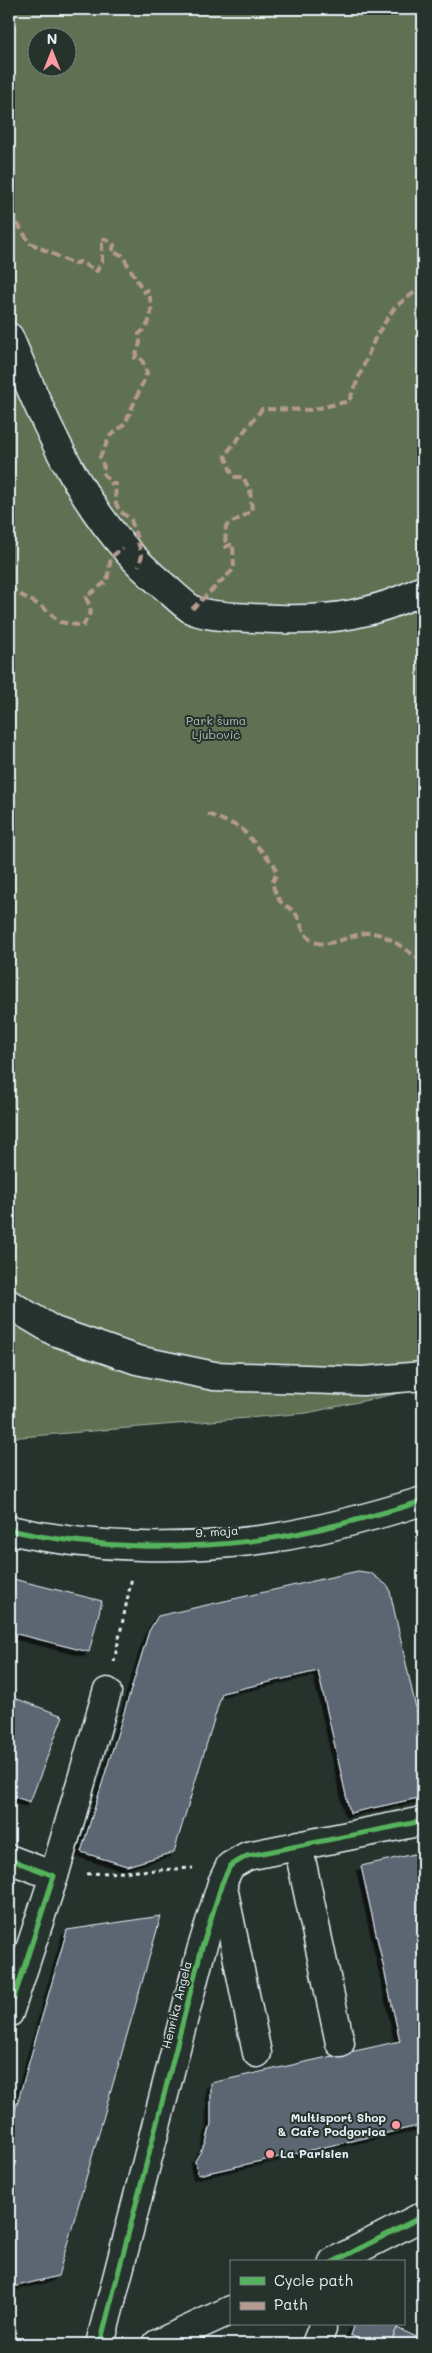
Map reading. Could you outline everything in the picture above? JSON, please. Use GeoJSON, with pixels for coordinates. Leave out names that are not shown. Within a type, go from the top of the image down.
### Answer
{"type":"FeatureCollection","features":[{"type":"Feature","properties":{"kind":"street"},"geometry":{"type":"LineString","coordinates":[[9,337],[47,425],[86,498],[123,548],[139,566],[192,609],[207,613],[252,618],[307,620],[357,615],[394,604],[423,590]]}},
{"type":"Feature","properties":{"kind":"street"},"geometry":{"type":"LineString","coordinates":[[9,1304],[54,1331],[136,1360],[214,1376],[363,1381],[423,1376]]}},
{"type":"Feature","properties":{"kind":"street","name":"9. maja"},"geometry":{"type":"LineString","coordinates":[[9,1530],[87,1543],[139,1545],[203,1544],[272,1538],[349,1523],[423,1501]]}},
{"type":"Feature","properties":{"kind":"street"},"geometry":{"type":"LineString","coordinates":[[9,2013],[54,1876],[108,1692]]}},
{"type":"Feature","properties":{"kind":"street"},"geometry":{"type":"LineString","coordinates":[[257,2053],[226,1875],[247,1856],[423,1821]]}},
{"type":"Feature","properties":{"kind":"street"},"geometry":{"type":"LineString","coordinates":[[298,1845],[340,2043]]}},
{"type":"Feature","properties":{"kind":"street"},"geometry":{"type":"LineString","coordinates":[[9,1858],[54,1876]]}},
{"type":"Feature","properties":{"kind":"street","name":"Henrika Angela"},"geometry":{"type":"LineString","coordinates":[[100,2344],[201,1951],[226,1875]]}},
{"type":"Feature","properties":{"kind":"street"},"geometry":{"type":"LineString","coordinates":[[337,2260],[423,2216]]}},
{"type":"Feature","properties":{"kind":"street"},"geometry":{"type":"LineString","coordinates":[[157,2344],[230,2310]]}},
{"type":"Feature","properties":{"kind":"path"},"geometry":{"type":"LineString","coordinates":[[108,1692],[139,1545]]}},
{"type":"Feature","properties":{"kind":"path"},"geometry":{"type":"LineString","coordinates":[[54,1876],[226,1875]]}},
{"type":"Feature","properties":{"kind":"green space","name":"Park šuma Ljubović"},"geometry":{"type":"Polygon","coordinates":[[[9,9],[423,9],[423,1388],[307,1413],[9,1438],[9,9]]]}},
{"type":"Feature","properties":{"kind":"building"},"geometry":{"type":"Polygon","coordinates":[[[358,1571],[371,1573],[389,1587],[423,1740],[423,1797],[350,1813],[318,1671],[222,1693],[174,1852],[127,1866],[81,1852],[149,1631],[158,1616],[358,1571]]]}},
{"type":"Feature","properties":{"kind":"building"},"geometry":{"type":"Polygon","coordinates":[[[9,1578],[102,1601],[89,1652],[9,1632],[9,1578]]]}},
{"type":"Feature","properties":{"kind":"building"},"geometry":{"type":"Polygon","coordinates":[[[9,1696],[63,1716],[30,1802],[9,1795],[9,1696]]]}},
{"type":"Feature","properties":{"kind":"building"},"geometry":{"type":"Polygon","coordinates":[[[423,1852],[423,2125],[198,2175],[195,2161],[206,2143],[211,2124],[211,2083],[400,2041],[361,1866],[423,1852]]]}},
{"type":"Feature","properties":{"kind":"building"},"geometry":{"type":"Polygon","coordinates":[[[9,1909],[15,1912],[9,1928],[9,1909]]]}},
{"type":"Feature","properties":{"kind":"building"},"geometry":{"type":"Polygon","coordinates":[[[161,1916],[58,2276],[9,2288],[9,2132],[67,1930],[161,1916]]]}},
{"type":"Feature","properties":{"kind":"building"},"geometry":{"type":"Polygon","coordinates":[[[353,2326],[398,2326],[390,2344],[371,2344],[350,2335],[353,2326]]]}},
{"type":"Feature","properties":{"kind":"building"},"geometry":{"type":"Polygon","coordinates":[[[397,2328],[423,2340],[423,2344],[390,2344],[397,2328]]]}},
{"type":"Feature","properties":{"kind":"marked path"},"geometry":{"type":"LineString","coordinates":[[9,214],[30,243],[74,264],[80,262],[97,271],[102,262],[102,239],[105,239],[114,245],[112,252],[122,255],[144,292],[147,290],[151,301],[151,314],[147,325],[139,334],[140,343],[135,358],[142,360],[147,373],[125,424],[110,436],[100,457],[104,467],[102,472],[112,484],[116,484],[115,501],[119,510],[131,520],[142,555],[139,566]]}},
{"type":"Feature","properties":{"kind":"marked path"},"geometry":{"type":"LineString","coordinates":[[192,609],[234,569],[233,544],[225,547],[226,526],[252,511],[250,490],[243,477],[233,477],[225,455],[262,409],[311,410],[349,401],[376,336],[395,307],[423,286]]}},
{"type":"Feature","properties":{"kind":"marked path"},"geometry":{"type":"LineString","coordinates":[[9,591],[14,591],[41,606],[60,622],[83,626],[91,611],[86,597],[107,581],[111,557],[123,548]]}},
{"type":"Feature","properties":{"kind":"marked path"},"geometry":{"type":"LineString","coordinates":[[208,814],[240,827],[275,866],[276,875],[272,883],[277,897],[296,914],[307,937],[317,943],[324,944],[366,933],[373,933],[393,941],[423,961]]}},
{"type":"Feature","properties":{"kind":"cycle path"},"geometry":{"type":"LineString","coordinates":[[9,1530],[74,1541],[107,1544],[141,1546],[207,1545],[273,1538],[311,1531],[423,1501]]}},
{"type":"Feature","properties":{"kind":"cycle path"},"geometry":{"type":"LineString","coordinates":[[100,2344],[201,1951],[222,1883],[230,1866],[247,1856],[423,1821]]}},
{"type":"Feature","properties":{"kind":"cycle path"},"geometry":{"type":"LineString","coordinates":[[9,1859],[54,1876],[9,2013]]}},
{"type":"Feature","properties":{"kind":"cycle path"},"geometry":{"type":"LineString","coordinates":[[337,2260],[423,2216]]}},
{"type":"Feature","properties":{"kind":"place","name":"Multisport Shop & Cafe Podgorica"},"geometry":{"type":"Point","coordinates":[396,2125]}},
{"type":"Feature","properties":{"kind":"place","name":"La Parisien"},"geometry":{"type":"Point","coordinates":[270,2154]}}]}
